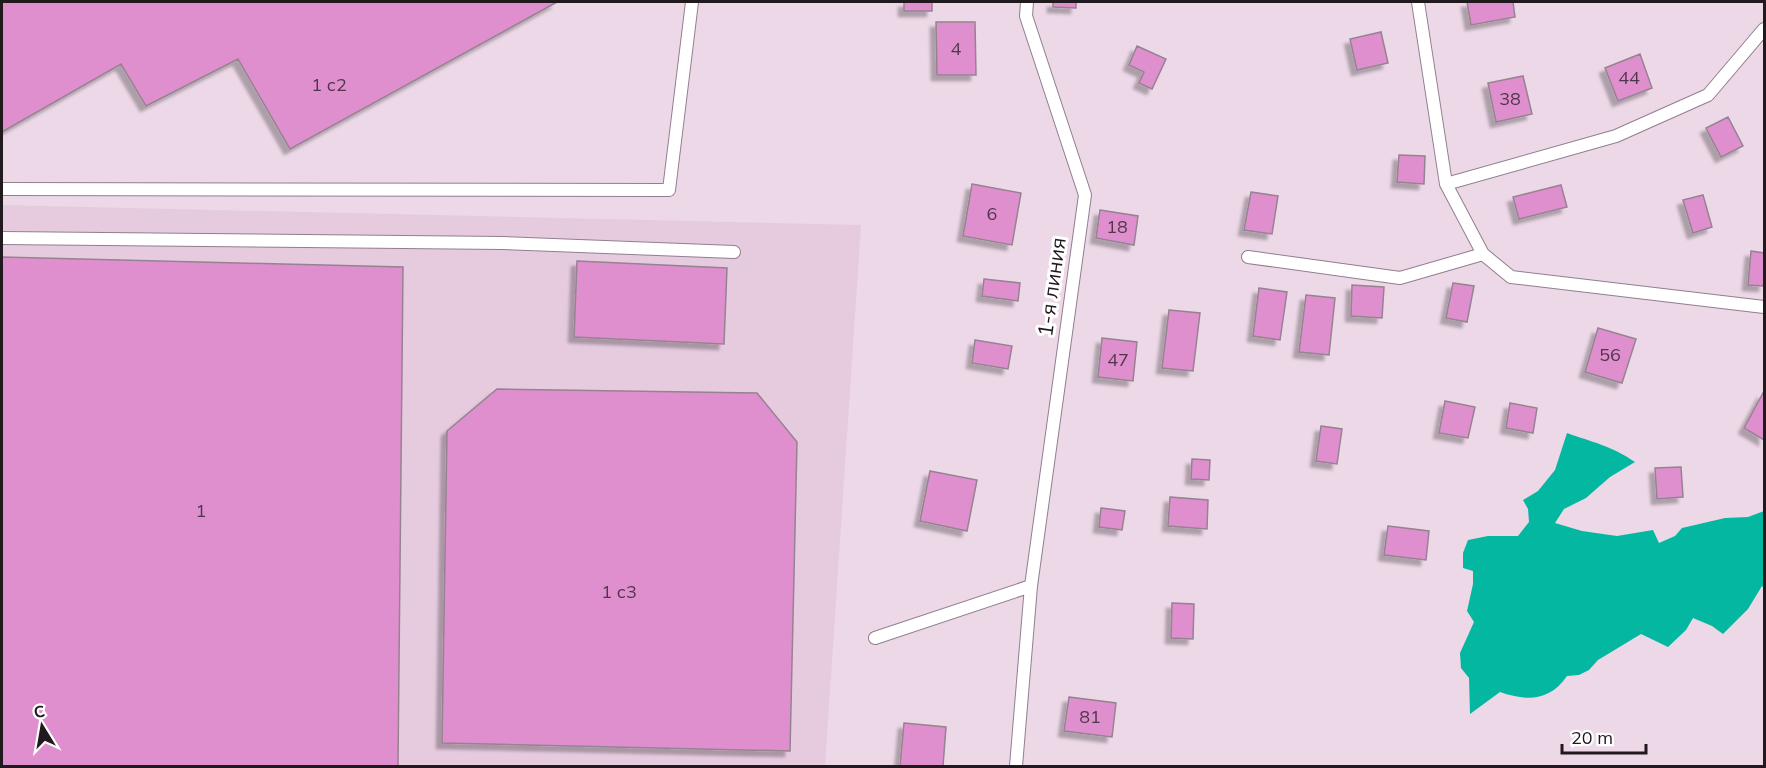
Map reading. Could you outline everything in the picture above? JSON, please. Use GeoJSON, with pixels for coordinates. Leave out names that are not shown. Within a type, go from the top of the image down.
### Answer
{"type":"FeatureCollection","features":[{"type":"Feature","properties":{"kind":"lane"},"geometry":{"type":"LineString","coordinates":[[2,189],[669,190],[692,2]]}},
{"type":"Feature","properties":{"kind":"lane","name":"1-я линия"},"geometry":{"type":"LineString","coordinates":[[1016,766],[1031,586],[1085,195],[1026,16],[1027,2]]}},
{"type":"Feature","properties":{"kind":"lane"},"geometry":{"type":"LineString","coordinates":[[1418,2],[1446,184],[1483,254],[1511,278],[1764,307]]}},
{"type":"Feature","properties":{"kind":"lane"},"geometry":{"type":"LineString","coordinates":[[1446,184],[1616,136],[1708,95],[1764,29]]}},
{"type":"Feature","properties":{"kind":"lane"},"geometry":{"type":"LineString","coordinates":[[2,238],[503,243],[734,252]]}},
{"type":"Feature","properties":{"kind":"lane"},"geometry":{"type":"LineString","coordinates":[[1248,257],[1400,278],[1483,254]]}},
{"type":"Feature","properties":{"kind":"lane"},"geometry":{"type":"LineString","coordinates":[[875,638],[1031,586]]}},
{"type":"Feature","properties":{"kind":"shaded area"},"geometry":{"type":"Polygon","coordinates":[[[2,205],[861,225],[825,766],[2,766],[2,205]]]}},
{"type":"Feature","properties":{"kind":"shaded area"},"geometry":{"type":"Polygon","coordinates":[[[1567,433],[1610,448],[1635,462],[1610,477],[1586,498],[1564,509],[1555,523],[1582,531],[1617,536],[1653,530],[1659,543],[1675,536],[1682,528],[1725,518],[1748,517],[1764,511],[1764,588],[1762,586],[1748,609],[1723,634],[1712,626],[1693,618],[1686,630],[1668,647],[1641,634],[1598,660],[1589,670],[1579,675],[1567,676],[1560,685],[1545,695],[1528,698],[1500,692],[1470,714],[1469,678],[1461,668],[1460,653],[1474,622],[1467,611],[1473,584],[1473,571],[1463,568],[1463,553],[1468,540],[1488,536],[1518,536],[1529,522],[1528,509],[1523,500],[1538,491],[1555,470],[1567,433]]]}},
{"type":"Feature","properties":{"kind":"building"},"geometry":{"type":"Polygon","coordinates":[[[2,2],[557,2],[290,149],[238,59],[146,106],[121,64],[2,132],[2,2]]]}},
{"type":"Feature","properties":{"kind":"building"},"geometry":{"type":"Polygon","coordinates":[[[904,2],[932,2],[932,11],[904,11],[904,2]]]}},
{"type":"Feature","properties":{"kind":"building"},"geometry":{"type":"Polygon","coordinates":[[[1053,2],[1076,2],[1076,8],[1053,7],[1053,2]]]}},
{"type":"Feature","properties":{"kind":"building"},"geometry":{"type":"Polygon","coordinates":[[[1467,2],[1513,2],[1515,17],[1471,25],[1467,2]]]}},
{"type":"Feature","properties":{"kind":"building"},"geometry":{"type":"Polygon","coordinates":[[[936,22],[975,22],[976,75],[937,75],[936,22]]]}},
{"type":"Feature","properties":{"kind":"building"},"geometry":{"type":"Polygon","coordinates":[[[1381,32],[1388,63],[1357,70],[1350,39],[1381,32]]]}},
{"type":"Feature","properties":{"kind":"building"},"geometry":{"type":"Polygon","coordinates":[[[1137,46],[1166,59],[1152,89],[1139,83],[1144,72],[1129,65],[1137,46]]]}},
{"type":"Feature","properties":{"kind":"building"},"geometry":{"type":"Polygon","coordinates":[[[1640,54],[1652,88],[1618,101],[1605,68],[1640,54]]]}},
{"type":"Feature","properties":{"kind":"building"},"geometry":{"type":"Polygon","coordinates":[[[1523,76],[1532,114],[1496,122],[1488,83],[1523,76]]]}},
{"type":"Feature","properties":{"kind":"building"},"geometry":{"type":"Polygon","coordinates":[[[1728,117],[1743,146],[1721,157],[1706,128],[1728,117]]]}},
{"type":"Feature","properties":{"kind":"building"},"geometry":{"type":"Polygon","coordinates":[[[1399,155],[1425,156],[1424,184],[1397,182],[1399,155]]]}},
{"type":"Feature","properties":{"kind":"building"},"geometry":{"type":"Polygon","coordinates":[[[972,184],[1021,193],[1012,245],[963,236],[972,184]]]}},
{"type":"Feature","properties":{"kind":"building"},"geometry":{"type":"Polygon","coordinates":[[[1561,185],[1567,207],[1519,219],[1513,197],[1561,185]]]}},
{"type":"Feature","properties":{"kind":"building"},"geometry":{"type":"Polygon","coordinates":[[[1251,192],[1278,196],[1272,234],[1244,230],[1251,192]]]}},
{"type":"Feature","properties":{"kind":"building"},"geometry":{"type":"Polygon","coordinates":[[[1703,195],[1712,227],[1693,233],[1683,200],[1703,195]]]}},
{"type":"Feature","properties":{"kind":"building"},"geometry":{"type":"Polygon","coordinates":[[[1100,210],[1138,216],[1134,245],[1096,238],[1100,210]]]}},
{"type":"Feature","properties":{"kind":"building"},"geometry":{"type":"Polygon","coordinates":[[[1751,251],[1764,253],[1764,286],[1748,285],[1751,251]]]}},
{"type":"Feature","properties":{"kind":"building"},"geometry":{"type":"Polygon","coordinates":[[[2,257],[403,267],[398,766],[2,766],[2,257]]]}},
{"type":"Feature","properties":{"kind":"building"},"geometry":{"type":"Polygon","coordinates":[[[577,261],[727,268],[724,344],[574,337],[577,261]]]}},
{"type":"Feature","properties":{"kind":"building"},"geometry":{"type":"Polygon","coordinates":[[[984,279],[1020,283],[1018,301],[982,296],[984,279]]]}},
{"type":"Feature","properties":{"kind":"building"},"geometry":{"type":"Polygon","coordinates":[[[1453,283],[1474,286],[1467,322],[1446,318],[1453,283]]]}},
{"type":"Feature","properties":{"kind":"building"},"geometry":{"type":"Polygon","coordinates":[[[1352,285],[1384,287],[1382,318],[1351,316],[1352,285]]]}},
{"type":"Feature","properties":{"kind":"building"},"geometry":{"type":"Polygon","coordinates":[[[1259,288],[1287,292],[1280,340],[1253,336],[1259,288]]]}},
{"type":"Feature","properties":{"kind":"building"},"geometry":{"type":"Polygon","coordinates":[[[1306,295],[1335,298],[1329,355],[1299,352],[1306,295]]]}},
{"type":"Feature","properties":{"kind":"building"},"geometry":{"type":"Polygon","coordinates":[[[1169,310],[1200,313],[1193,371],[1162,368],[1169,310]]]}},
{"type":"Feature","properties":{"kind":"building"},"geometry":{"type":"Polygon","coordinates":[[[1598,328],[1636,339],[1622,383],[1585,372],[1598,328]]]}},
{"type":"Feature","properties":{"kind":"building"},"geometry":{"type":"Polygon","coordinates":[[[1102,338],[1137,342],[1133,381],[1098,377],[1102,338]]]}},
{"type":"Feature","properties":{"kind":"building"},"geometry":{"type":"Polygon","coordinates":[[[975,340],[1012,346],[1008,369],[972,363],[975,340]]]}},
{"type":"Feature","properties":{"kind":"building"},"geometry":{"type":"Polygon","coordinates":[[[497,389],[757,393],[797,442],[790,751],[442,743],[447,431],[497,389]]]}},
{"type":"Feature","properties":{"kind":"building"},"geometry":{"type":"Polygon","coordinates":[[[1764,394],[1764,440],[1744,428],[1764,394]]]}},
{"type":"Feature","properties":{"kind":"building"},"geometry":{"type":"Polygon","coordinates":[[[1445,401],[1475,407],[1468,438],[1439,433],[1445,401]]]}},
{"type":"Feature","properties":{"kind":"building"},"geometry":{"type":"Polygon","coordinates":[[[1510,403],[1537,408],[1533,433],[1506,428],[1510,403]]]}},
{"type":"Feature","properties":{"kind":"building"},"geometry":{"type":"Polygon","coordinates":[[[1321,426],[1342,429],[1337,464],[1316,461],[1321,426]]]}},
{"type":"Feature","properties":{"kind":"building"},"geometry":{"type":"Polygon","coordinates":[[[1192,459],[1210,460],[1209,480],[1191,479],[1192,459]]]}},
{"type":"Feature","properties":{"kind":"building"},"geometry":{"type":"Polygon","coordinates":[[[1681,467],[1683,497],[1657,499],[1655,468],[1681,467]]]}},
{"type":"Feature","properties":{"kind":"building"},"geometry":{"type":"Polygon","coordinates":[[[930,471],[977,480],[967,531],[920,521],[930,471]]]}},
{"type":"Feature","properties":{"kind":"building"},"geometry":{"type":"Polygon","coordinates":[[[1170,497],[1208,500],[1207,529],[1168,526],[1170,497]]]}},
{"type":"Feature","properties":{"kind":"building"},"geometry":{"type":"Polygon","coordinates":[[[1101,508],[1125,511],[1122,530],[1099,527],[1101,508]]]}},
{"type":"Feature","properties":{"kind":"building"},"geometry":{"type":"Polygon","coordinates":[[[1388,526],[1429,531],[1426,560],[1384,555],[1388,526]]]}},
{"type":"Feature","properties":{"kind":"building"},"geometry":{"type":"Polygon","coordinates":[[[1172,603],[1194,604],[1193,639],[1171,638],[1172,603]]]}},
{"type":"Feature","properties":{"kind":"building"},"geometry":{"type":"Polygon","coordinates":[[[1069,697],[1116,703],[1112,737],[1064,731],[1069,697]]]}},
{"type":"Feature","properties":{"kind":"building"},"geometry":{"type":"Polygon","coordinates":[[[904,723],[946,727],[943,766],[900,766],[904,723]]]}}]}
